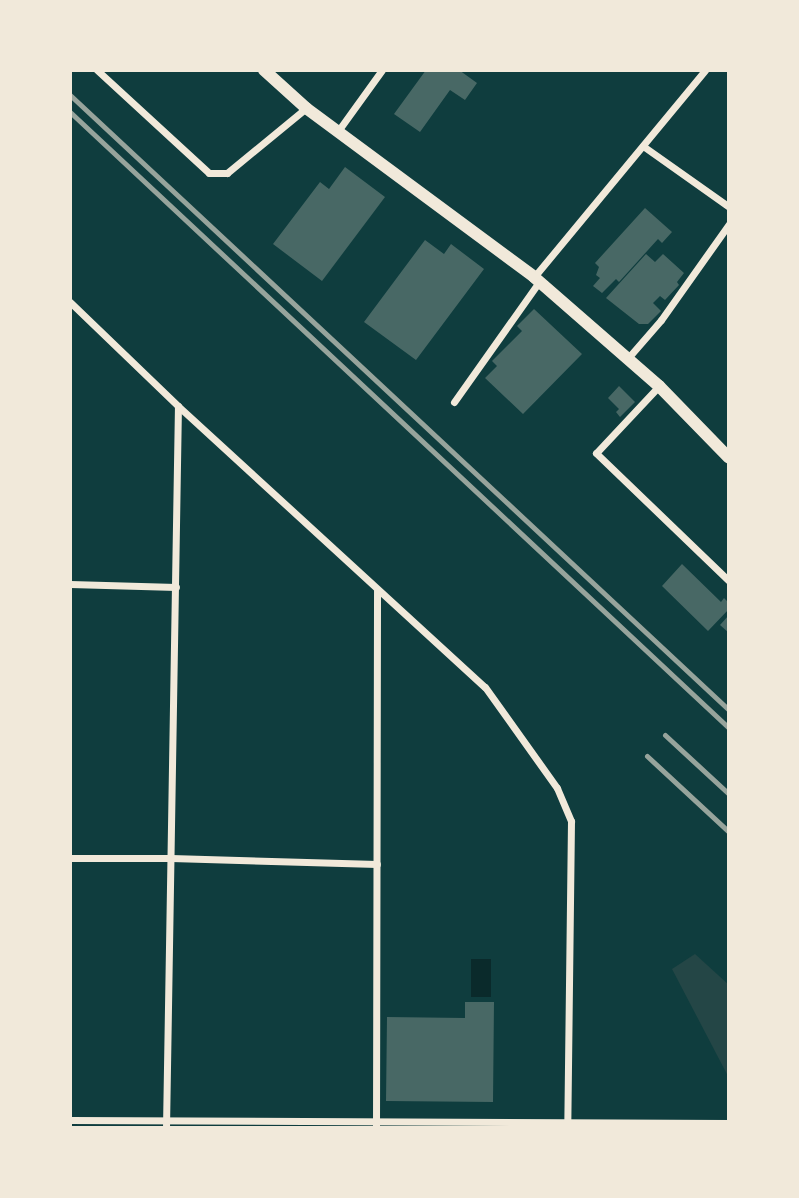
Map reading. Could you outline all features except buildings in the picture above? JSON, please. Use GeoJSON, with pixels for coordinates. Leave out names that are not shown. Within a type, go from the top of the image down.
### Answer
{"type":"FeatureCollection","features":[{"type":"Feature","properties":{"kind":"street"},"geometry":{"type":"LineString","coordinates":[[96,70],[209,173],[227,173],[306,108]]}},
{"type":"Feature","properties":{"kind":"street"},"geometry":{"type":"LineString","coordinates":[[264,70],[306,108],[438,209],[536,279],[659,386],[729,458]]}},
{"type":"Feature","properties":{"kind":"street"},"geometry":{"type":"LineString","coordinates":[[338,131],[382,70]]}},
{"type":"Feature","properties":{"kind":"street"},"geometry":{"type":"LineString","coordinates":[[454,402],[536,279],[705,70]]}},
{"type":"Feature","properties":{"kind":"street"},"geometry":{"type":"LineString","coordinates":[[643,146],[729,206]]}},
{"type":"Feature","properties":{"kind":"street"},"geometry":{"type":"LineString","coordinates":[[628,358],[661,320],[729,224]]}},
{"type":"Feature","properties":{"kind":"street"},"geometry":{"type":"LineString","coordinates":[[70,302],[178,406],[485,687],[557,788],[571,821],[567,1125]]}},
{"type":"Feature","properties":{"kind":"street"},"geometry":{"type":"LineString","coordinates":[[659,386],[596,453],[729,581]]}},
{"type":"Feature","properties":{"kind":"street"},"geometry":{"type":"LineString","coordinates":[[166,1124],[178,406]]}},
{"type":"Feature","properties":{"kind":"street"},"geometry":{"type":"LineString","coordinates":[[70,584],[176,587]]}},
{"type":"Feature","properties":{"kind":"street"},"geometry":{"type":"LineString","coordinates":[[376,1125],[377,590]]}},
{"type":"Feature","properties":{"kind":"street"},"geometry":{"type":"LineString","coordinates":[[70,858],[377,864]]}},
{"type":"Feature","properties":{"kind":"street"},"geometry":{"type":"LineString","coordinates":[[70,1120],[166,1124],[376,1125],[729,1123]]}},
{"type":"Feature","properties":{"kind":"shaded area"},"geometry":{"type":"Polygon","coordinates":[[[695,954],[729,985],[729,1078],[672,969],[695,954]]]}},
{"type":"Feature","properties":{"kind":"shaded area"},"geometry":{"type":"Polygon","coordinates":[[[471,959],[491,959],[491,997],[471,997],[471,959]]]}},
{"type":"Feature","properties":{"kind":"railway"},"geometry":{"type":"LineString","coordinates":[[70,95],[729,710]]}},
{"type":"Feature","properties":{"kind":"railway"},"geometry":{"type":"LineString","coordinates":[[70,112],[729,728]]}},
{"type":"Feature","properties":{"kind":"railway"},"geometry":{"type":"LineString","coordinates":[[665,735],[729,794]]}},
{"type":"Feature","properties":{"kind":"railway"},"geometry":{"type":"LineString","coordinates":[[647,756],[729,832]]}}]}
